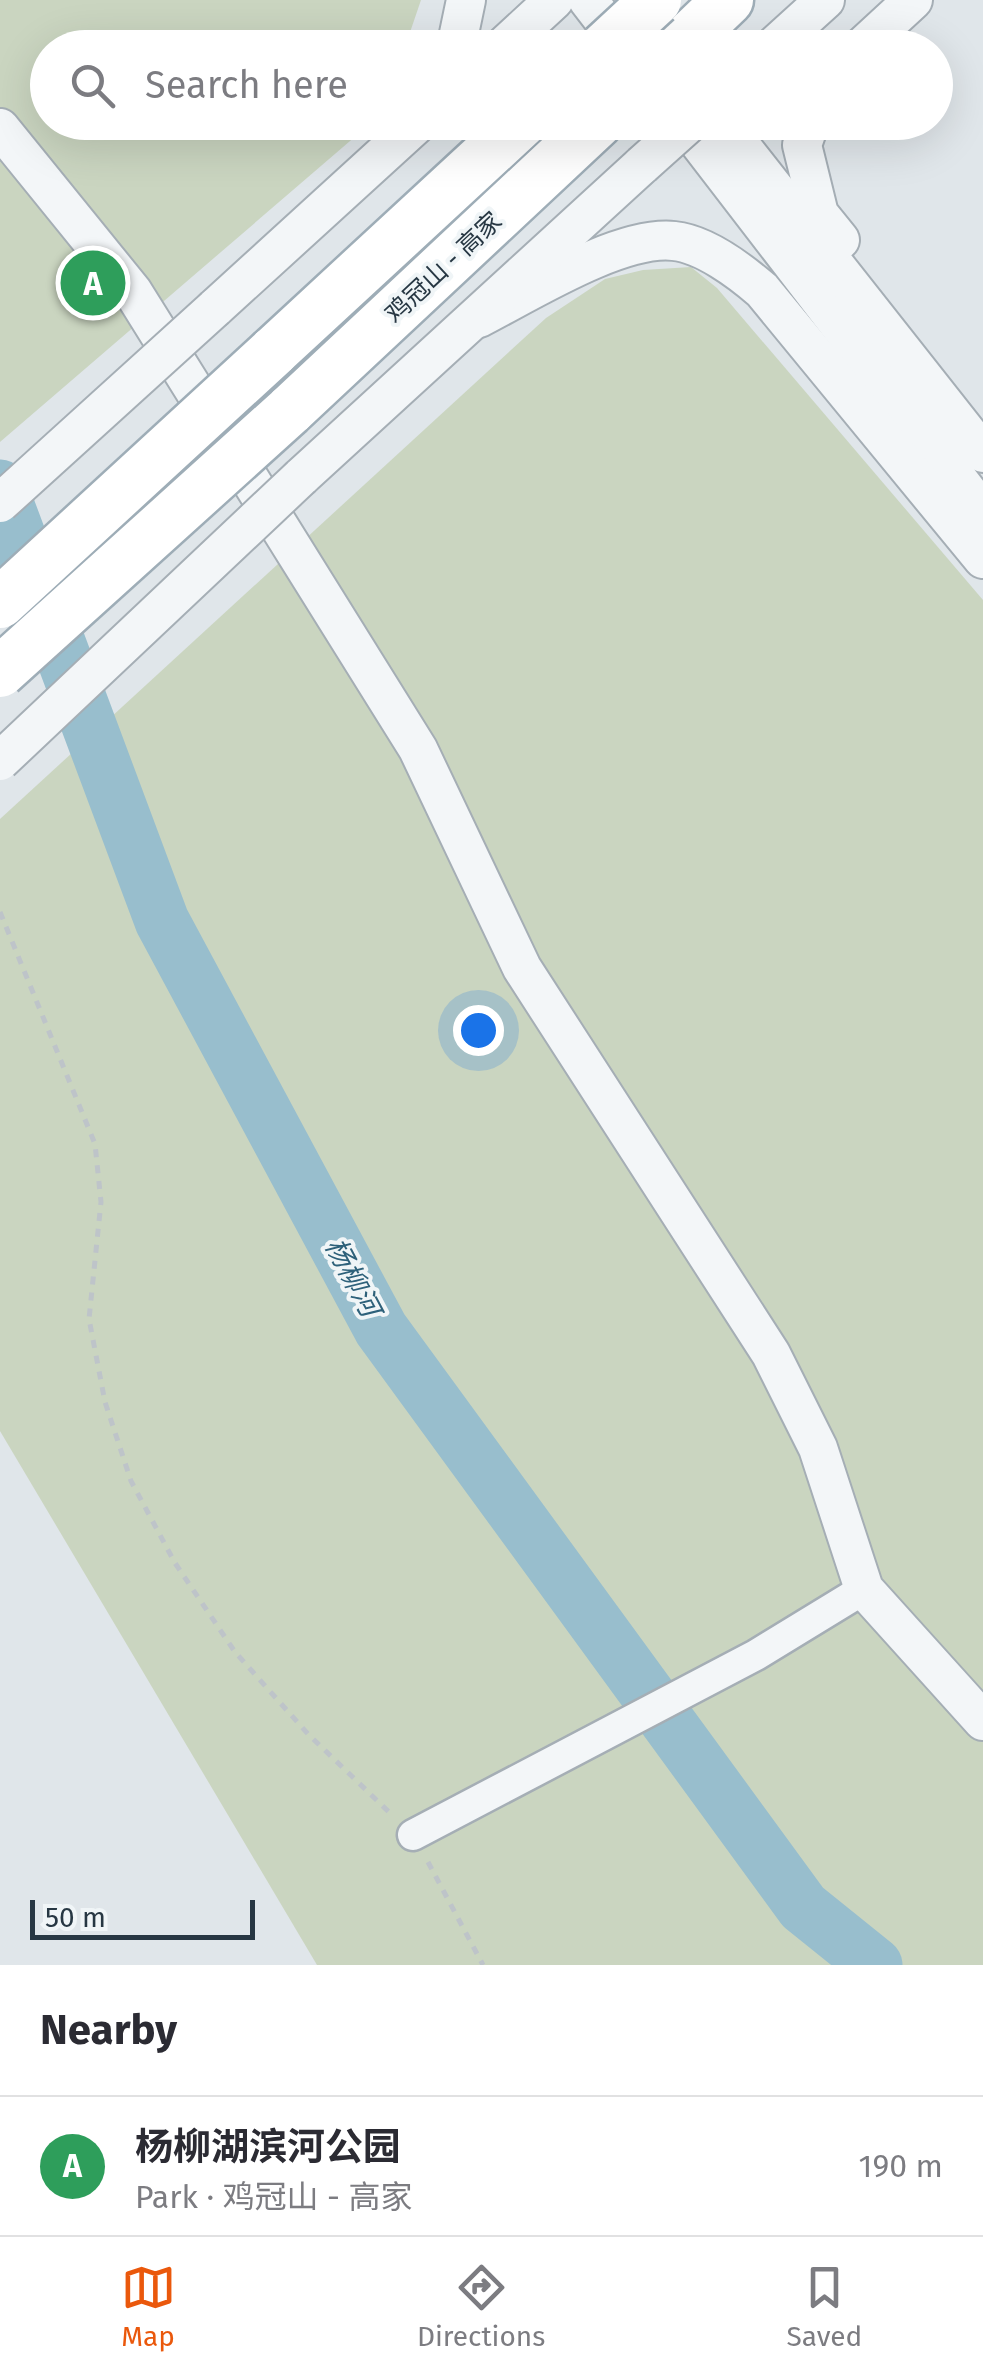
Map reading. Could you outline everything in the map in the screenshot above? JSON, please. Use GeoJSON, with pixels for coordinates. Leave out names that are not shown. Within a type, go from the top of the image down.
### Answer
{"type":"FeatureCollection","features":[{"type":"Feature","properties":{"kind":"main road"},"geometry":{"type":"LineString","coordinates":[[624,30],[656,0]]}},
{"type":"Feature","properties":{"kind":"main road"},"geometry":{"type":"LineString","coordinates":[[697,30],[728,0]]}},
{"type":"Feature","properties":{"kind":"main road","name":"鸡冠山 - 高家"},"geometry":{"type":"LineString","coordinates":[[0,603],[503,140]]}},
{"type":"Feature","properties":{"kind":"main road","name":"鸡冠山 - 高家"},"geometry":{"type":"LineString","coordinates":[[0,672],[289,412],[579,140]]}},
{"type":"Feature","properties":{"kind":"street"},"geometry":{"type":"LineString","coordinates":[[460,30],[466,0]]}},
{"type":"Feature","properties":{"kind":"street"},"geometry":{"type":"LineString","coordinates":[[521,30],[554,0]]}},
{"type":"Feature","properties":{"kind":"street"},"geometry":{"type":"LineString","coordinates":[[588,0],[611,30]]}},
{"type":"Feature","properties":{"kind":"street"},"geometry":{"type":"LineString","coordinates":[[629,0],[652,30]]}},
{"type":"Feature","properties":{"kind":"street"},"geometry":{"type":"LineString","coordinates":[[792,30],[825,0]]}},
{"type":"Feature","properties":{"kind":"street"},"geometry":{"type":"LineString","coordinates":[[881,30],[913,0]]}},
{"type":"Feature","properties":{"kind":"street"},"geometry":{"type":"LineString","coordinates":[[0,128],[133,292],[418,749],[522,968],[771,1354],[818,1448],[864,1589],[983,1720]]}},
{"type":"Feature","properties":{"kind":"street"},"geometry":{"type":"LineString","coordinates":[[0,503],[397,140]]}},
{"type":"Feature","properties":{"kind":"street"},"geometry":{"type":"LineString","coordinates":[[0,760],[668,140]]}},
{"type":"Feature","properties":{"kind":"street"},"geometry":{"type":"LineString","coordinates":[[700,140],[983,512]]}},
{"type":"Feature","properties":{"kind":"street"},"geometry":{"type":"LineString","coordinates":[[736,140],[983,453]]}},
{"type":"Feature","properties":{"kind":"street"},"geometry":{"type":"LineString","coordinates":[[804,140],[819,214],[930,353],[983,441]]}},
{"type":"Feature","properties":{"kind":"street"},"geometry":{"type":"LineString","coordinates":[[478,318],[616,248],[674,241],[730,263],[762,290],[983,558]]}},
{"type":"Feature","properties":{"kind":"street"},"geometry":{"type":"LineString","coordinates":[[414,1835],[756,1655],[864,1589]]}},
{"type":"Feature","properties":{"kind":"path"},"geometry":{"type":"LineString","coordinates":[[0,912],[94,1144],[102,1202],[89,1319],[105,1402],[131,1481],[175,1563],[236,1652],[308,1734],[414,1835],[483,1965]]}},
{"type":"Feature","properties":{"kind":"green space"},"geometry":{"type":"Polygon","coordinates":[[[0,0],[421,0],[411,30],[30,30],[30,140],[351,140],[0,442],[0,0]]]}},
{"type":"Feature","properties":{"kind":"green space"},"geometry":{"type":"Polygon","coordinates":[[[691,267],[717,288],[983,600],[983,1965],[317,1965],[0,1431],[0,819],[546,318],[605,279],[643,270],[691,267]]]}},
{"type":"Feature","properties":{"kind":"waterway","name":"杨柳河"},"geometry":{"type":"LineString","coordinates":[[0,487],[162,921],[381,1329],[803,1907],[875,1965]]}},
{"type":"Feature","properties":{"kind":"place","name":"杨柳湖滨河公园"},"geometry":{"type":"Point","coordinates":[93,283]}}]}
